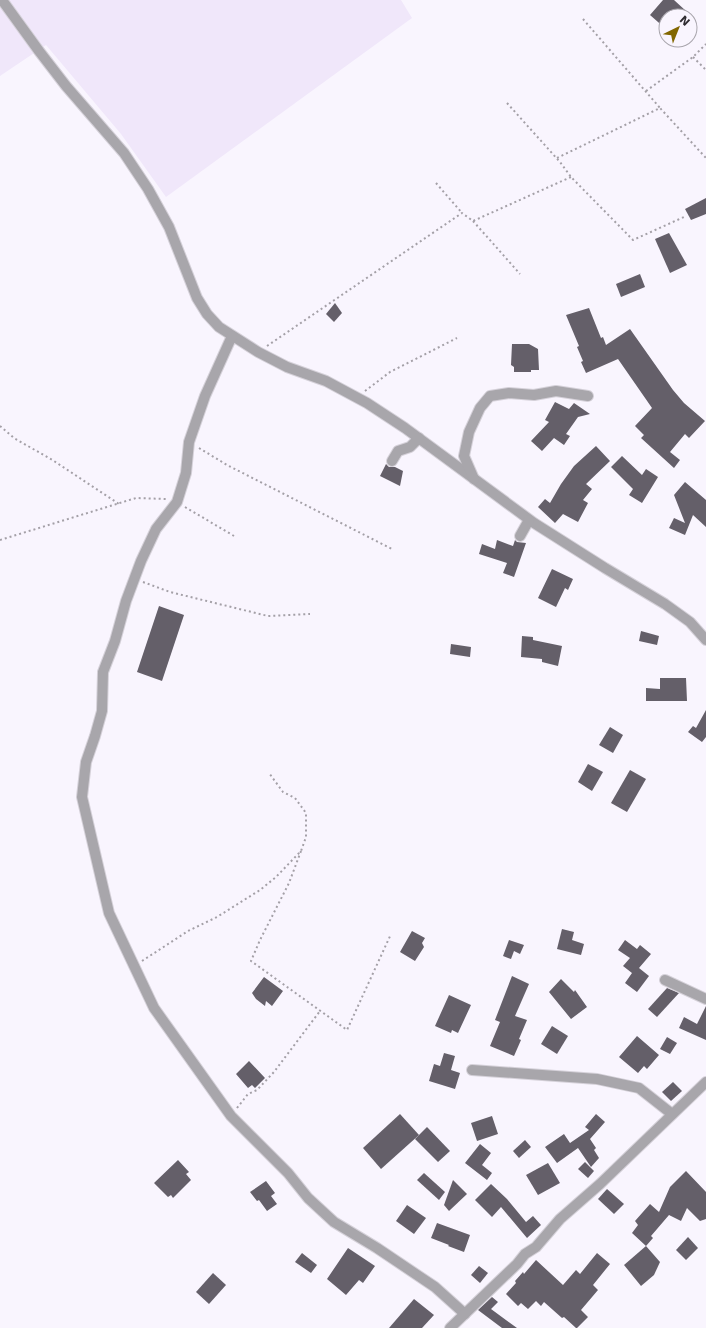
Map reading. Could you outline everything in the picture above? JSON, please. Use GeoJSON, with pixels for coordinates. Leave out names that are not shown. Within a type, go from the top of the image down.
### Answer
{"type":"FeatureCollection","features":[{"type":"Feature","properties":{"kind":"street"},"geometry":{"type":"LineString","coordinates":[[2,0],[66,86],[124,153],[148,189],[169,227],[197,298],[207,314],[219,327],[258,352],[287,367],[326,381],[367,403],[419,438],[529,520],[665,604],[690,622],[706,640]]}},
{"type":"Feature","properties":{"kind":"street"},"geometry":{"type":"LineString","coordinates":[[232,336],[205,396],[189,442],[186,473],[177,502],[156,529],[134,579],[126,601],[115,641],[103,672],[102,710],[86,762],[82,797],[109,913],[154,1008],[231,1116],[288,1173],[308,1198],[334,1222],[377,1248],[435,1287],[465,1314]]}},
{"type":"Feature","properties":{"kind":"street"},"geometry":{"type":"LineString","coordinates":[[474,479],[464,456],[469,432],[480,408],[490,396],[508,393],[534,394],[556,391],[588,396]]}},
{"type":"Feature","properties":{"kind":"street"},"geometry":{"type":"LineString","coordinates":[[392,461],[398,450],[410,447],[419,438]]}},
{"type":"Feature","properties":{"kind":"street"},"geometry":{"type":"LineString","coordinates":[[520,536],[529,520]]}},
{"type":"Feature","properties":{"kind":"street"},"geometry":{"type":"LineString","coordinates":[[666,980],[706,999]]}},
{"type":"Feature","properties":{"kind":"street"},"geometry":{"type":"LineString","coordinates":[[472,1070],[598,1079],[639,1088],[672,1114]]}},
{"type":"Feature","properties":{"kind":"street"},"geometry":{"type":"LineString","coordinates":[[450,1328],[525,1254],[536,1247],[560,1219],[600,1184],[706,1082]]}},
{"type":"Feature","properties":{"kind":"path"},"geometry":{"type":"LineString","coordinates":[[583,19],[660,108],[706,158]]}},
{"type":"Feature","properties":{"kind":"path"},"geometry":{"type":"LineString","coordinates":[[646,91],[692,57],[706,44]]}},
{"type":"Feature","properties":{"kind":"path"},"geometry":{"type":"LineString","coordinates":[[692,57],[706,70]]}},
{"type":"Feature","properties":{"kind":"path"},"geometry":{"type":"LineString","coordinates":[[507,103],[557,158],[571,177],[633,240],[684,217]]}},
{"type":"Feature","properties":{"kind":"path"},"geometry":{"type":"LineString","coordinates":[[557,158],[660,108]]}},
{"type":"Feature","properties":{"kind":"path"},"geometry":{"type":"LineString","coordinates":[[473,221],[571,177]]}},
{"type":"Feature","properties":{"kind":"path"},"geometry":{"type":"LineString","coordinates":[[436,182],[462,213],[473,221],[520,274]]}},
{"type":"Feature","properties":{"kind":"path"},"geometry":{"type":"LineString","coordinates":[[258,352],[462,213]]}},
{"type":"Feature","properties":{"kind":"path"},"geometry":{"type":"LineString","coordinates":[[367,403],[365,392],[390,372],[457,338]]}},
{"type":"Feature","properties":{"kind":"path"},"geometry":{"type":"LineString","coordinates":[[0,426],[14,438],[54,461],[119,504]]}},
{"type":"Feature","properties":{"kind":"path"},"geometry":{"type":"LineString","coordinates":[[189,442],[227,465],[392,549]]}},
{"type":"Feature","properties":{"kind":"path"},"geometry":{"type":"LineString","coordinates":[[0,540],[136,498],[164,498],[177,502],[234,536]]}},
{"type":"Feature","properties":{"kind":"path"},"geometry":{"type":"LineString","coordinates":[[134,579],[170,592],[268,616],[310,614]]}},
{"type":"Feature","properties":{"kind":"path"},"geometry":{"type":"LineString","coordinates":[[269,773],[282,792],[294,798],[306,813],[306,837],[289,883],[251,961],[346,1030],[391,934]]}},
{"type":"Feature","properties":{"kind":"path"},"geometry":{"type":"LineString","coordinates":[[134,967],[188,931],[217,917],[260,890],[276,877],[301,851]]}},
{"type":"Feature","properties":{"kind":"path"},"geometry":{"type":"LineString","coordinates":[[231,1116],[248,1094],[257,1090],[274,1072],[320,1011]]}},
{"type":"Feature","properties":{"kind":"shaded area"},"geometry":{"type":"Polygon","coordinates":[[[0,0],[401,0],[412,18],[166,197],[121,134],[46,45],[0,76],[0,0]]]}},
{"type":"Feature","properties":{"kind":"building"},"geometry":{"type":"Polygon","coordinates":[[[663,0],[674,0],[683,8],[658,8],[658,22],[650,15],[663,0]]]}},
{"type":"Feature","properties":{"kind":"building"},"geometry":{"type":"Polygon","coordinates":[[[706,198],[706,214],[691,220],[685,209],[706,198]]]}},
{"type":"Feature","properties":{"kind":"building"},"geometry":{"type":"Polygon","coordinates":[[[669,233],[687,265],[670,273],[655,239],[669,233]]]}},
{"type":"Feature","properties":{"kind":"building"},"geometry":{"type":"Polygon","coordinates":[[[640,274],[645,287],[621,297],[616,284],[640,274]]]}},
{"type":"Feature","properties":{"kind":"building"},"geometry":{"type":"Polygon","coordinates":[[[335,303],[342,313],[334,322],[326,314],[335,303]]]}},
{"type":"Feature","properties":{"kind":"building"},"geometry":{"type":"Polygon","coordinates":[[[589,308],[601,338],[603,337],[606,345],[630,329],[673,390],[684,403],[705,421],[689,438],[685,434],[670,452],[680,460],[674,468],[641,438],[644,435],[635,426],[652,408],[618,359],[586,373],[577,347],[579,346],[566,315],[589,308]]]}},
{"type":"Feature","properties":{"kind":"building"},"geometry":{"type":"Polygon","coordinates":[[[512,344],[529,344],[538,349],[539,370],[531,370],[531,372],[514,372],[514,367],[511,365],[512,344]]]}},
{"type":"Feature","properties":{"kind":"building"},"geometry":{"type":"Polygon","coordinates":[[[555,402],[569,409],[574,403],[590,414],[578,417],[566,434],[570,436],[564,445],[554,438],[542,451],[531,441],[549,422],[545,420],[555,402]]]}},
{"type":"Feature","properties":{"kind":"building"},"geometry":{"type":"Polygon","coordinates":[[[596,446],[610,461],[586,484],[592,489],[583,500],[588,503],[578,522],[563,514],[555,523],[538,507],[545,499],[550,503],[574,466],[596,446]]]}},
{"type":"Feature","properties":{"kind":"building"},"geometry":{"type":"Polygon","coordinates":[[[622,456],[642,475],[646,469],[658,477],[642,503],[629,495],[633,489],[611,467],[622,456]]]}},
{"type":"Feature","properties":{"kind":"building"},"geometry":{"type":"Polygon","coordinates":[[[386,464],[389,467],[395,467],[403,471],[400,486],[380,476],[386,464]]]}},
{"type":"Feature","properties":{"kind":"building"},"geometry":{"type":"Polygon","coordinates":[[[685,482],[706,500],[706,527],[693,515],[685,535],[669,528],[674,518],[685,523],[674,495],[685,482]]]}},
{"type":"Feature","properties":{"kind":"building"},"geometry":{"type":"Polygon","coordinates":[[[497,540],[513,546],[515,540],[517,542],[526,543],[514,577],[503,573],[507,563],[479,554],[482,544],[495,549],[497,540]]]}},
{"type":"Feature","properties":{"kind":"building"},"geometry":{"type":"Polygon","coordinates":[[[552,569],[573,579],[568,590],[565,588],[556,607],[538,598],[552,569]]]}},
{"type":"Feature","properties":{"kind":"building"},"geometry":{"type":"Polygon","coordinates":[[[159,606],[184,615],[162,681],[137,672],[159,606]]]}},
{"type":"Feature","properties":{"kind":"building"},"geometry":{"type":"Polygon","coordinates":[[[641,631],[659,636],[657,645],[639,641],[641,631]]]}},
{"type":"Feature","properties":{"kind":"building"},"geometry":{"type":"Polygon","coordinates":[[[522,636],[533,637],[533,640],[562,646],[558,666],[542,662],[542,659],[521,657],[522,636]]]}},
{"type":"Feature","properties":{"kind":"building"},"geometry":{"type":"Polygon","coordinates":[[[451,644],[471,647],[470,657],[450,654],[451,644]]]}},
{"type":"Feature","properties":{"kind":"building"},"geometry":{"type":"Polygon","coordinates":[[[660,678],[686,678],[687,701],[646,701],[646,688],[660,689],[660,678]]]}},
{"type":"Feature","properties":{"kind":"building"},"geometry":{"type":"Polygon","coordinates":[[[706,710],[706,737],[702,742],[688,732],[693,726],[696,728],[706,710]]]}},
{"type":"Feature","properties":{"kind":"building"},"geometry":{"type":"Polygon","coordinates":[[[610,727],[623,735],[613,753],[599,745],[610,727]]]}},
{"type":"Feature","properties":{"kind":"building"},"geometry":{"type":"Polygon","coordinates":[[[588,764],[603,772],[592,791],[578,782],[588,764]]]}},
{"type":"Feature","properties":{"kind":"building"},"geometry":{"type":"Polygon","coordinates":[[[630,770],[646,779],[627,812],[611,803],[630,770]]]}},
{"type":"Feature","properties":{"kind":"building"},"geometry":{"type":"Polygon","coordinates":[[[562,929],[574,932],[572,940],[584,944],[581,955],[557,949],[562,929]]]}},
{"type":"Feature","properties":{"kind":"building"},"geometry":{"type":"Polygon","coordinates":[[[412,931],[425,938],[422,943],[424,947],[415,961],[400,952],[412,931]]]}},
{"type":"Feature","properties":{"kind":"building"},"geometry":{"type":"Polygon","coordinates":[[[509,940],[524,945],[520,954],[514,951],[511,959],[503,956],[509,940]]]}},
{"type":"Feature","properties":{"kind":"building"},"geometry":{"type":"Polygon","coordinates":[[[625,940],[637,949],[640,945],[651,954],[639,968],[649,976],[637,992],[625,983],[632,973],[623,966],[630,958],[618,950],[625,940]]]}},
{"type":"Feature","properties":{"kind":"building"},"geometry":{"type":"Polygon","coordinates":[[[512,976],[529,984],[515,1016],[527,1020],[514,1056],[490,1046],[500,1022],[495,1020],[512,976]]]}},
{"type":"Feature","properties":{"kind":"building"},"geometry":{"type":"Polygon","coordinates":[[[264,977],[283,991],[272,1006],[266,1001],[265,1006],[256,999],[252,993],[264,977]]]}},
{"type":"Feature","properties":{"kind":"building"},"geometry":{"type":"Polygon","coordinates":[[[561,979],[574,992],[575,990],[587,1007],[571,1019],[549,992],[561,979]]]}},
{"type":"Feature","properties":{"kind":"building"},"geometry":{"type":"Polygon","coordinates":[[[667,988],[679,993],[657,1017],[648,1009],[667,988]]]}},
{"type":"Feature","properties":{"kind":"building"},"geometry":{"type":"Polygon","coordinates":[[[449,995],[471,1005],[458,1033],[452,1030],[451,1033],[435,1026],[449,995]]]}},
{"type":"Feature","properties":{"kind":"building"},"geometry":{"type":"Polygon","coordinates":[[[706,1006],[706,1040],[679,1028],[684,1017],[697,1024],[706,1006]]]}},
{"type":"Feature","properties":{"kind":"building"},"geometry":{"type":"Polygon","coordinates":[[[552,1026],[568,1036],[557,1054],[541,1044],[552,1026]]]}},
{"type":"Feature","properties":{"kind":"building"},"geometry":{"type":"Polygon","coordinates":[[[637,1036],[659,1055],[647,1069],[644,1066],[638,1073],[619,1057],[637,1036]]]}},
{"type":"Feature","properties":{"kind":"building"},"geometry":{"type":"Polygon","coordinates":[[[667,1037],[677,1043],[670,1054],[660,1049],[667,1037]]]}},
{"type":"Feature","properties":{"kind":"building"},"geometry":{"type":"Polygon","coordinates":[[[444,1053],[455,1056],[451,1070],[460,1073],[455,1089],[429,1081],[434,1064],[440,1066],[444,1053]]]}},
{"type":"Feature","properties":{"kind":"building"},"geometry":{"type":"Polygon","coordinates":[[[249,1061],[265,1078],[255,1088],[252,1085],[248,1088],[236,1074],[249,1061]]]}},
{"type":"Feature","properties":{"kind":"building"},"geometry":{"type":"Polygon","coordinates":[[[673,1082],[682,1091],[671,1101],[662,1092],[673,1082]]]}},
{"type":"Feature","properties":{"kind":"building"},"geometry":{"type":"Polygon","coordinates":[[[400,1114],[419,1135],[381,1169],[363,1148],[400,1114]]]}},
{"type":"Feature","properties":{"kind":"building"},"geometry":{"type":"Polygon","coordinates":[[[596,1114],[605,1122],[590,1139],[596,1148],[594,1150],[599,1158],[591,1167],[578,1148],[557,1163],[545,1147],[564,1134],[570,1143],[589,1130],[585,1127],[596,1114]]]}},
{"type":"Feature","properties":{"kind":"building"},"geometry":{"type":"Polygon","coordinates":[[[492,1116],[498,1134],[477,1141],[471,1123],[492,1116]]]}},
{"type":"Feature","properties":{"kind":"building"},"geometry":{"type":"Polygon","coordinates":[[[427,1127],[450,1151],[438,1162],[415,1139],[427,1127]]]}},
{"type":"Feature","properties":{"kind":"building"},"geometry":{"type":"Polygon","coordinates":[[[525,1140],[531,1147],[519,1158],[513,1151],[525,1140]]]}},
{"type":"Feature","properties":{"kind":"building"},"geometry":{"type":"Polygon","coordinates":[[[480,1144],[491,1153],[482,1165],[492,1173],[487,1180],[465,1163],[480,1144]]]}},
{"type":"Feature","properties":{"kind":"building"},"geometry":{"type":"Polygon","coordinates":[[[178,1160],[189,1172],[186,1174],[191,1180],[173,1198],[171,1195],[168,1197],[154,1183],[178,1160]]]}},
{"type":"Feature","properties":{"kind":"building"},"geometry":{"type":"Polygon","coordinates":[[[585,1162],[594,1171],[588,1178],[578,1169],[585,1162]]]}},
{"type":"Feature","properties":{"kind":"building"},"geometry":{"type":"Polygon","coordinates":[[[548,1163],[560,1183],[538,1195],[526,1175],[548,1163]]]}},
{"type":"Feature","properties":{"kind":"building"},"geometry":{"type":"Polygon","coordinates":[[[686,1171],[706,1192],[706,1219],[700,1221],[687,1208],[681,1221],[669,1215],[651,1236],[653,1238],[646,1246],[632,1233],[638,1225],[635,1221],[650,1204],[659,1212],[670,1187],[686,1171]]]}},
{"type":"Feature","properties":{"kind":"building"},"geometry":{"type":"Polygon","coordinates":[[[424,1173],[445,1192],[439,1200],[417,1180],[424,1173]]]}},
{"type":"Feature","properties":{"kind":"building"},"geometry":{"type":"Polygon","coordinates":[[[453,1180],[467,1194],[449,1211],[444,1205],[453,1180]]]}},
{"type":"Feature","properties":{"kind":"building"},"geometry":{"type":"Polygon","coordinates":[[[266,1181],[275,1193],[271,1196],[277,1204],[267,1211],[259,1200],[257,1201],[250,1192],[266,1181]]]}},
{"type":"Feature","properties":{"kind":"building"},"geometry":{"type":"Polygon","coordinates":[[[491,1184],[507,1199],[526,1222],[533,1216],[541,1225],[527,1238],[501,1207],[492,1217],[475,1200],[491,1184]]]}},
{"type":"Feature","properties":{"kind":"building"},"geometry":{"type":"Polygon","coordinates":[[[607,1189],[624,1204],[614,1214],[598,1199],[607,1189]]]}},
{"type":"Feature","properties":{"kind":"building"},"geometry":{"type":"Polygon","coordinates":[[[407,1205],[426,1218],[414,1234],[396,1221],[407,1205]]]}},
{"type":"Feature","properties":{"kind":"building"},"geometry":{"type":"Polygon","coordinates":[[[437,1223],[470,1235],[464,1252],[431,1238],[437,1223]]]}},
{"type":"Feature","properties":{"kind":"building"},"geometry":{"type":"Polygon","coordinates":[[[688,1237],[698,1248],[686,1260],[676,1250],[688,1237]]]}},
{"type":"Feature","properties":{"kind":"building"},"geometry":{"type":"Polygon","coordinates":[[[646,1246],[660,1262],[654,1275],[641,1286],[624,1265],[646,1246]]]}},
{"type":"Feature","properties":{"kind":"building"},"geometry":{"type":"Polygon","coordinates":[[[348,1248],[375,1266],[363,1283],[359,1280],[346,1295],[327,1279],[348,1248]]]}},
{"type":"Feature","properties":{"kind":"building"},"geometry":{"type":"Polygon","coordinates":[[[302,1253],[317,1265],[311,1273],[295,1262],[302,1253]]]}},
{"type":"Feature","properties":{"kind":"building"},"geometry":{"type":"Polygon","coordinates":[[[597,1253],[610,1264],[593,1285],[598,1290],[581,1310],[588,1317],[577,1328],[564,1317],[562,1318],[544,1302],[541,1306],[536,1301],[528,1309],[521,1303],[518,1306],[506,1294],[516,1283],[515,1281],[523,1272],[524,1274],[536,1260],[563,1285],[576,1270],[580,1274],[597,1253]]]}},
{"type":"Feature","properties":{"kind":"building"},"geometry":{"type":"Polygon","coordinates":[[[479,1266],[488,1273],[480,1283],[471,1275],[479,1266]]]}},
{"type":"Feature","properties":{"kind":"building"},"geometry":{"type":"Polygon","coordinates":[[[213,1273],[226,1285],[209,1304],[196,1292],[213,1273]]]}},
{"type":"Feature","properties":{"kind":"building"},"geometry":{"type":"Polygon","coordinates":[[[492,1297],[498,1302],[491,1309],[517,1328],[502,1328],[478,1310],[492,1297]]]}},
{"type":"Feature","properties":{"kind":"building"},"geometry":{"type":"Polygon","coordinates":[[[414,1299],[434,1315],[422,1328],[389,1328],[414,1299]]]}}]}
